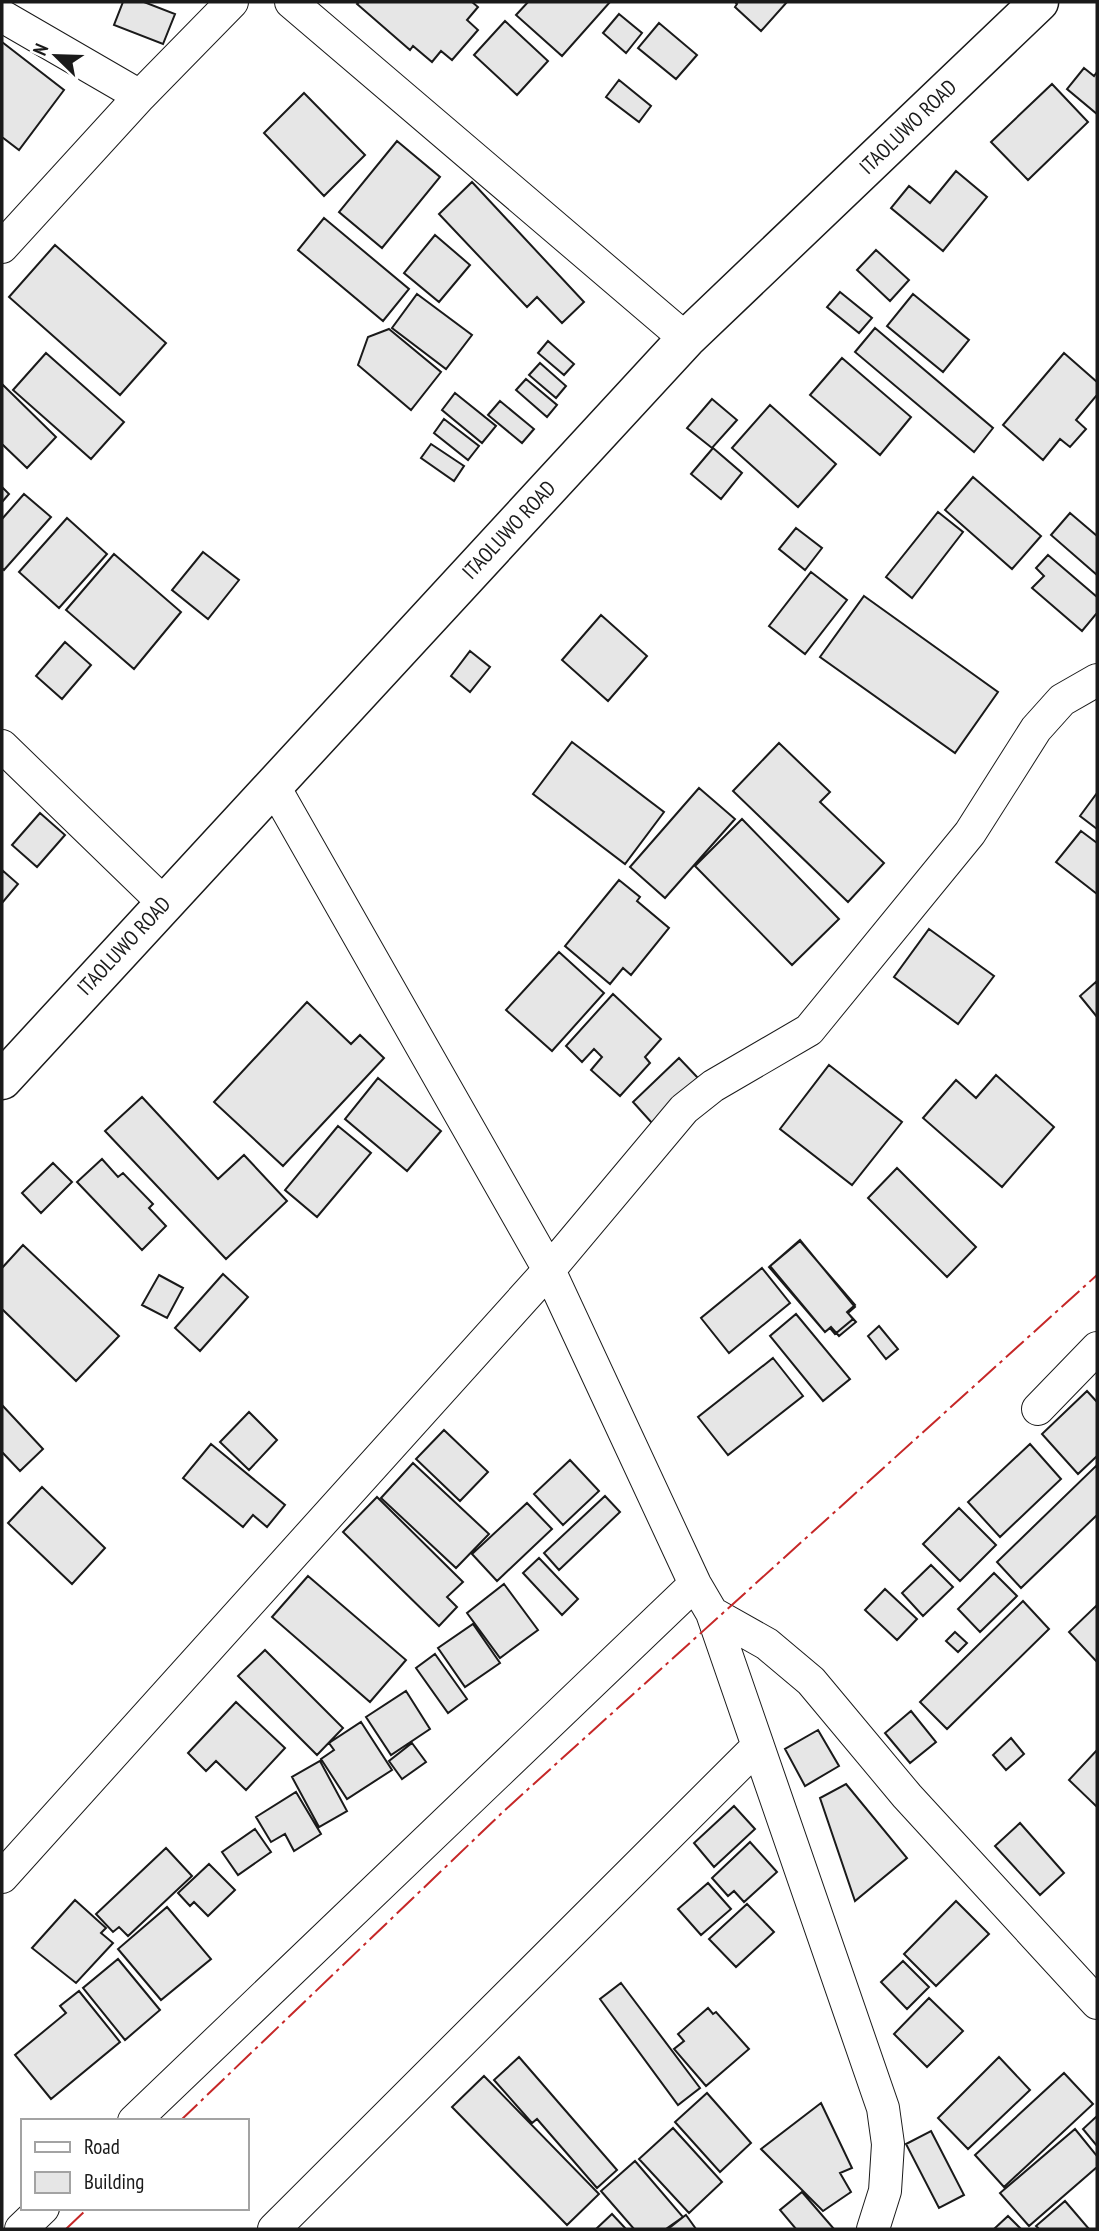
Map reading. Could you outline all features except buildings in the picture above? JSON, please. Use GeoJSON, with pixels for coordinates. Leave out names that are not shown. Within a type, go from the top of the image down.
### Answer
{"type":"FeatureCollection","features":[{"type":"Feature","properties":{"kind":"street"},"geometry":{"type":"LineString","coordinates":[[2,247],[140,96],[232,2]]}},
{"type":"Feature","properties":{"kind":"street"},"geometry":{"type":"LineString","coordinates":[[291,2],[686,339]]}},
{"type":"Feature","properties":{"kind":"street","name":"ITAOLUWO ROAD"},"geometry":{"type":"LineString","coordinates":[[2,1080],[686,339],[1039,2]]}},
{"type":"Feature","properties":{"kind":"street"},"geometry":{"type":"LineString","coordinates":[[2,16],[140,96]]}},
{"type":"Feature","properties":{"kind":"street"},"geometry":{"type":"LineString","coordinates":[[2,1877],[549,1270],[684,1109],[713,1086],[809,1030],[970,832],[1036,729],[1062,700],[1097,680]]}},
{"type":"Feature","properties":{"kind":"street"},"geometry":{"type":"LineString","coordinates":[[2,746],[164,903]]}},
{"type":"Feature","properties":{"kind":"street"},"geometry":{"type":"LineString","coordinates":[[273,785],[549,1270],[695,1584],[712,1613],[883,2108],[888,2144],[885,2191],[873,2229]]}},
{"type":"Feature","properties":{"kind":"street"},"geometry":{"type":"LineString","coordinates":[[1038,1409],[1097,1348]]}},
{"type":"Feature","properties":{"kind":"street"},"geometry":{"type":"LineString","coordinates":[[136,2119],[695,1584]]}},
{"type":"Feature","properties":{"kind":"street"},"geometry":{"type":"LineString","coordinates":[[712,1613],[767,1644],[811,1681],[907,1796],[1097,2003]]}},
{"type":"Feature","properties":{"kind":"street"},"geometry":{"type":"LineString","coordinates":[[275,2229],[758,1746]]}},
{"type":"Feature","properties":{"kind":"street"},"geometry":{"type":"LineString","coordinates":[[21,2229],[41,2210]]}},
{"type":"Feature","properties":{"kind":"power"},"geometry":{"type":"LineString","coordinates":[[182,2119],[505,1810],[1097,1275]]}},
{"type":"Feature","properties":{"kind":"power"},"geometry":{"type":"LineString","coordinates":[[66,2229],[86,2210]]}}]}
